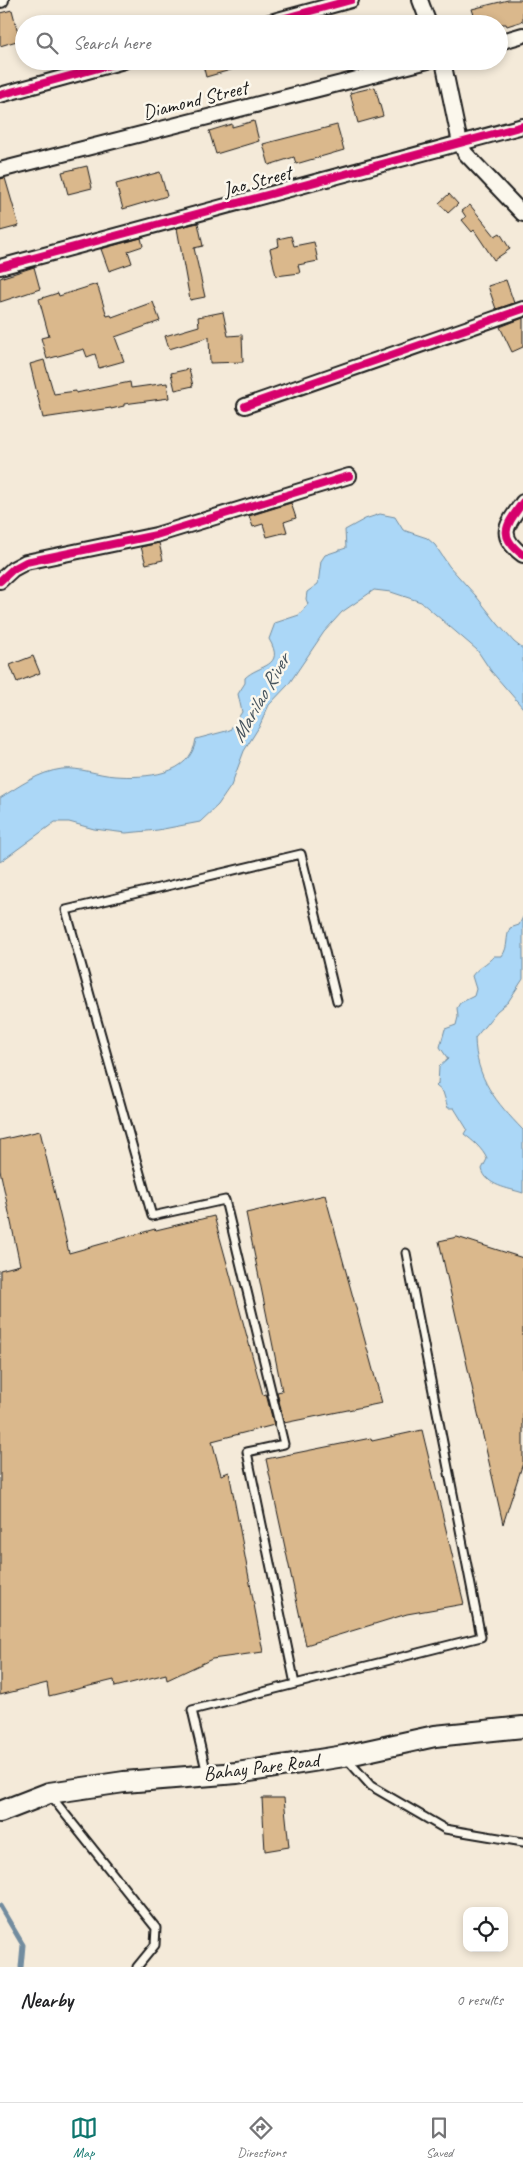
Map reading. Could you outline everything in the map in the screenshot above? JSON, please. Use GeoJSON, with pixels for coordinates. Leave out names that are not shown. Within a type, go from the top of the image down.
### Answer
{"type":"FeatureCollection","features":[{"type":"Feature","properties":{"kind":"main road","name":"Bahay Pare Road"},"geometry":{"type":"LineString","coordinates":[[0,1812],[48,1793],[124,1782],[236,1773],[344,1756],[434,1736],[523,1727]]}},
{"type":"Feature","properties":{"kind":"street"},"geometry":{"type":"LineString","coordinates":[[296,15],[351,0]]}},
{"type":"Feature","properties":{"kind":"street"},"geometry":{"type":"LineString","coordinates":[[420,0],[426,15]]}},
{"type":"Feature","properties":{"kind":"street"},"geometry":{"type":"LineString","coordinates":[[508,39],[523,35]]}},
{"type":"Feature","properties":{"kind":"street"},"geometry":{"type":"LineString","coordinates":[[0,95],[91,70]]}},
{"type":"Feature","properties":{"kind":"street","name":"Diamond Street"},"geometry":{"type":"LineString","coordinates":[[0,170],[393,70]]}},
{"type":"Feature","properties":{"kind":"street"},"geometry":{"type":"LineString","coordinates":[[446,70],[460,143],[465,153],[523,214]]}},
{"type":"Feature","properties":{"kind":"street","name":"Jao Street"},"geometry":{"type":"LineString","coordinates":[[0,267],[523,126]]}},
{"type":"Feature","properties":{"kind":"street"},"geometry":{"type":"LineString","coordinates":[[245,406],[523,309]]}},
{"type":"Feature","properties":{"kind":"street"},"geometry":{"type":"LineString","coordinates":[[0,580],[26,562],[156,535],[349,476]]}},
{"type":"Feature","properties":{"kind":"street"},"geometry":{"type":"LineString","coordinates":[[523,502],[509,522],[506,534],[510,545],[523,555]]}},
{"type":"Feature","properties":{"kind":"lane"},"geometry":{"type":"LineString","coordinates":[[295,1684],[247,1452],[284,1444],[224,1200],[152,1216],[66,910],[301,854],[337,1001]]}},
{"type":"Feature","properties":{"kind":"lane"},"geometry":{"type":"LineString","coordinates":[[207,1775],[192,1710],[480,1637],[406,1253]]}},
{"type":"Feature","properties":{"kind":"lane"},"geometry":{"type":"LineString","coordinates":[[344,1756],[371,1786],[445,1829],[523,1842]]}},
{"type":"Feature","properties":{"kind":"lane"},"geometry":{"type":"LineString","coordinates":[[48,1793],[156,1928],[155,1945],[137,1967]]}},
{"type":"Feature","properties":{"kind":"water","name":"Marilao River"},"geometry":{"type":"Polygon","coordinates":[[[380,514],[395,517],[403,530],[427,538],[435,545],[449,566],[498,624],[523,649],[523,708],[491,671],[477,650],[421,602],[391,592],[374,590],[342,612],[324,632],[288,685],[269,705],[259,727],[244,751],[231,786],[218,805],[200,822],[158,830],[126,833],[94,829],[69,822],[55,822],[0,862],[0,798],[22,784],[45,773],[62,769],[75,769],[127,777],[165,772],[185,761],[192,751],[196,739],[230,730],[233,725],[240,722],[238,718],[242,712],[238,694],[245,683],[245,678],[273,660],[273,648],[269,639],[275,623],[299,615],[308,604],[306,599],[307,592],[318,584],[321,561],[325,555],[346,548],[345,530],[365,519],[380,514]]]}},
{"type":"Feature","properties":{"kind":"water"},"geometry":{"type":"Polygon","coordinates":[[[523,917],[523,979],[508,1002],[497,1011],[475,1038],[479,1066],[489,1089],[504,1110],[523,1130],[523,1193],[498,1186],[484,1175],[482,1169],[487,1159],[485,1155],[464,1134],[467,1129],[454,1108],[448,1108],[443,1092],[436,1086],[438,1084],[439,1067],[448,1059],[440,1047],[445,1029],[456,1025],[458,1017],[457,1008],[460,1003],[474,996],[476,989],[472,976],[494,956],[502,956],[506,949],[510,928],[519,925],[523,917]]]}},
{"type":"Feature","properties":{"kind":"building"},"geometry":{"type":"Polygon","coordinates":[[[508,0],[523,0],[523,21],[508,26],[508,15],[474,15],[472,9],[508,0]]]}},
{"type":"Feature","properties":{"kind":"building"},"geometry":{"type":"Polygon","coordinates":[[[12,10],[15,21],[15,42],[0,46],[0,13],[12,10]]]}},
{"type":"Feature","properties":{"kind":"building"},"geometry":{"type":"Polygon","coordinates":[[[204,70],[230,70],[206,77],[204,70]]]}},
{"type":"Feature","properties":{"kind":"building"},"geometry":{"type":"Polygon","coordinates":[[[375,87],[383,116],[358,123],[350,93],[375,87]]]}},
{"type":"Feature","properties":{"kind":"building"},"geometry":{"type":"Polygon","coordinates":[[[254,121],[259,141],[216,154],[209,131],[232,124],[232,127],[254,121]]]}},
{"type":"Feature","properties":{"kind":"building"},"geometry":{"type":"Polygon","coordinates":[[[337,125],[344,150],[296,164],[294,157],[269,165],[263,144],[337,125]]]}},
{"type":"Feature","properties":{"kind":"building"},"geometry":{"type":"Polygon","coordinates":[[[87,166],[92,188],[68,194],[62,172],[87,166]]]}},
{"type":"Feature","properties":{"kind":"building"},"geometry":{"type":"Polygon","coordinates":[[[160,172],[167,196],[123,209],[116,184],[160,172]]]}},
{"type":"Feature","properties":{"kind":"building"},"geometry":{"type":"Polygon","coordinates":[[[5,178],[19,226],[0,231],[0,179],[5,178]]]}},
{"type":"Feature","properties":{"kind":"building"},"geometry":{"type":"Polygon","coordinates":[[[449,194],[458,204],[448,213],[439,203],[449,194]]]}},
{"type":"Feature","properties":{"kind":"building"},"geometry":{"type":"Polygon","coordinates":[[[470,205],[495,236],[500,233],[510,249],[494,260],[474,230],[472,232],[462,220],[466,217],[462,211],[470,205]]]}},
{"type":"Feature","properties":{"kind":"building"},"geometry":{"type":"Polygon","coordinates":[[[198,223],[203,246],[194,248],[205,297],[190,300],[177,228],[198,223]]]}},
{"type":"Feature","properties":{"kind":"building"},"geometry":{"type":"Polygon","coordinates":[[[291,236],[294,246],[314,242],[318,261],[298,265],[300,273],[276,276],[270,249],[279,246],[278,239],[291,236]]]}},
{"type":"Feature","properties":{"kind":"building"},"geometry":{"type":"Polygon","coordinates":[[[141,238],[143,246],[128,251],[132,263],[109,271],[101,249],[141,238]]]}},
{"type":"Feature","properties":{"kind":"building"},"geometry":{"type":"Polygon","coordinates":[[[34,267],[40,289],[0,302],[0,278],[34,267]]]}},
{"type":"Feature","properties":{"kind":"building"},"geometry":{"type":"Polygon","coordinates":[[[506,280],[514,303],[496,309],[488,286],[506,280]]]}},
{"type":"Feature","properties":{"kind":"building"},"geometry":{"type":"Polygon","coordinates":[[[97,284],[107,316],[111,315],[112,317],[153,302],[160,321],[115,337],[124,361],[99,368],[95,354],[87,357],[84,349],[47,359],[41,338],[49,336],[39,299],[58,293],[59,296],[97,284]]]}},
{"type":"Feature","properties":{"kind":"building"},"geometry":{"type":"Polygon","coordinates":[[[223,312],[228,336],[242,335],[243,362],[210,363],[209,337],[169,349],[165,336],[199,326],[198,317],[223,312]]]}},
{"type":"Feature","properties":{"kind":"building"},"geometry":{"type":"Polygon","coordinates":[[[523,318],[523,347],[512,352],[500,327],[523,318]]]}},
{"type":"Feature","properties":{"kind":"building"},"geometry":{"type":"Polygon","coordinates":[[[44,360],[54,394],[76,391],[76,393],[130,382],[131,388],[167,383],[169,398],[124,404],[124,406],[111,409],[43,418],[30,364],[44,360]]]}},
{"type":"Feature","properties":{"kind":"building"},"geometry":{"type":"Polygon","coordinates":[[[189,369],[193,386],[175,390],[171,373],[189,369]]]}},
{"type":"Feature","properties":{"kind":"building"},"geometry":{"type":"Polygon","coordinates":[[[291,503],[296,518],[284,522],[287,532],[267,537],[263,524],[253,527],[249,516],[291,503]]]}},
{"type":"Feature","properties":{"kind":"building"},"geometry":{"type":"Polygon","coordinates":[[[159,543],[163,560],[146,564],[141,547],[159,543]]]}},
{"type":"Feature","properties":{"kind":"building"},"geometry":{"type":"Polygon","coordinates":[[[33,656],[40,673],[17,682],[10,665],[33,656]]]}},
{"type":"Feature","properties":{"kind":"building"},"geometry":{"type":"Polygon","coordinates":[[[40,1131],[69,1253],[155,1229],[214,1216],[263,1395],[266,1394],[274,1425],[212,1441],[221,1475],[229,1472],[263,1652],[212,1659],[167,1680],[166,1674],[115,1687],[114,1680],[49,1696],[47,1683],[0,1695],[0,1270],[20,1265],[0,1170],[0,1140],[40,1131]]]}},
{"type":"Feature","properties":{"kind":"building"},"geometry":{"type":"Polygon","coordinates":[[[325,1195],[382,1403],[284,1423],[277,1392],[282,1391],[246,1213],[325,1195]]]}},
{"type":"Feature","properties":{"kind":"building"},"geometry":{"type":"Polygon","coordinates":[[[457,1237],[523,1258],[523,1463],[503,1524],[439,1241],[457,1237]]]}},
{"type":"Feature","properties":{"kind":"building"},"geometry":{"type":"Polygon","coordinates":[[[422,1430],[464,1604],[407,1614],[306,1645],[266,1459],[371,1438],[372,1441],[422,1430]]]}},
{"type":"Feature","properties":{"kind":"building"},"geometry":{"type":"Polygon","coordinates":[[[262,1798],[284,1798],[289,1847],[265,1851],[262,1798]]]}},
{"type":"Feature","properties":{"kind":"waterway"},"geometry":{"type":"LineString","coordinates":[[0,1906],[23,1945],[21,1967]]}},
{"type":"Feature","properties":{"kind":"cycle path"},"geometry":{"type":"LineString","coordinates":[[296,15],[351,0]]}},
{"type":"Feature","properties":{"kind":"cycle path"},"geometry":{"type":"LineString","coordinates":[[0,95],[91,70]]}},
{"type":"Feature","properties":{"kind":"cycle path"},"geometry":{"type":"LineString","coordinates":[[0,267],[523,126]]}},
{"type":"Feature","properties":{"kind":"cycle path"},"geometry":{"type":"LineString","coordinates":[[245,406],[523,309]]}},
{"type":"Feature","properties":{"kind":"cycle path"},"geometry":{"type":"LineString","coordinates":[[0,581],[13,569],[26,562],[156,535],[349,476]]}},
{"type":"Feature","properties":{"kind":"cycle path"},"geometry":{"type":"LineString","coordinates":[[523,502],[512,517],[507,530],[509,542],[523,555]]}}]}
